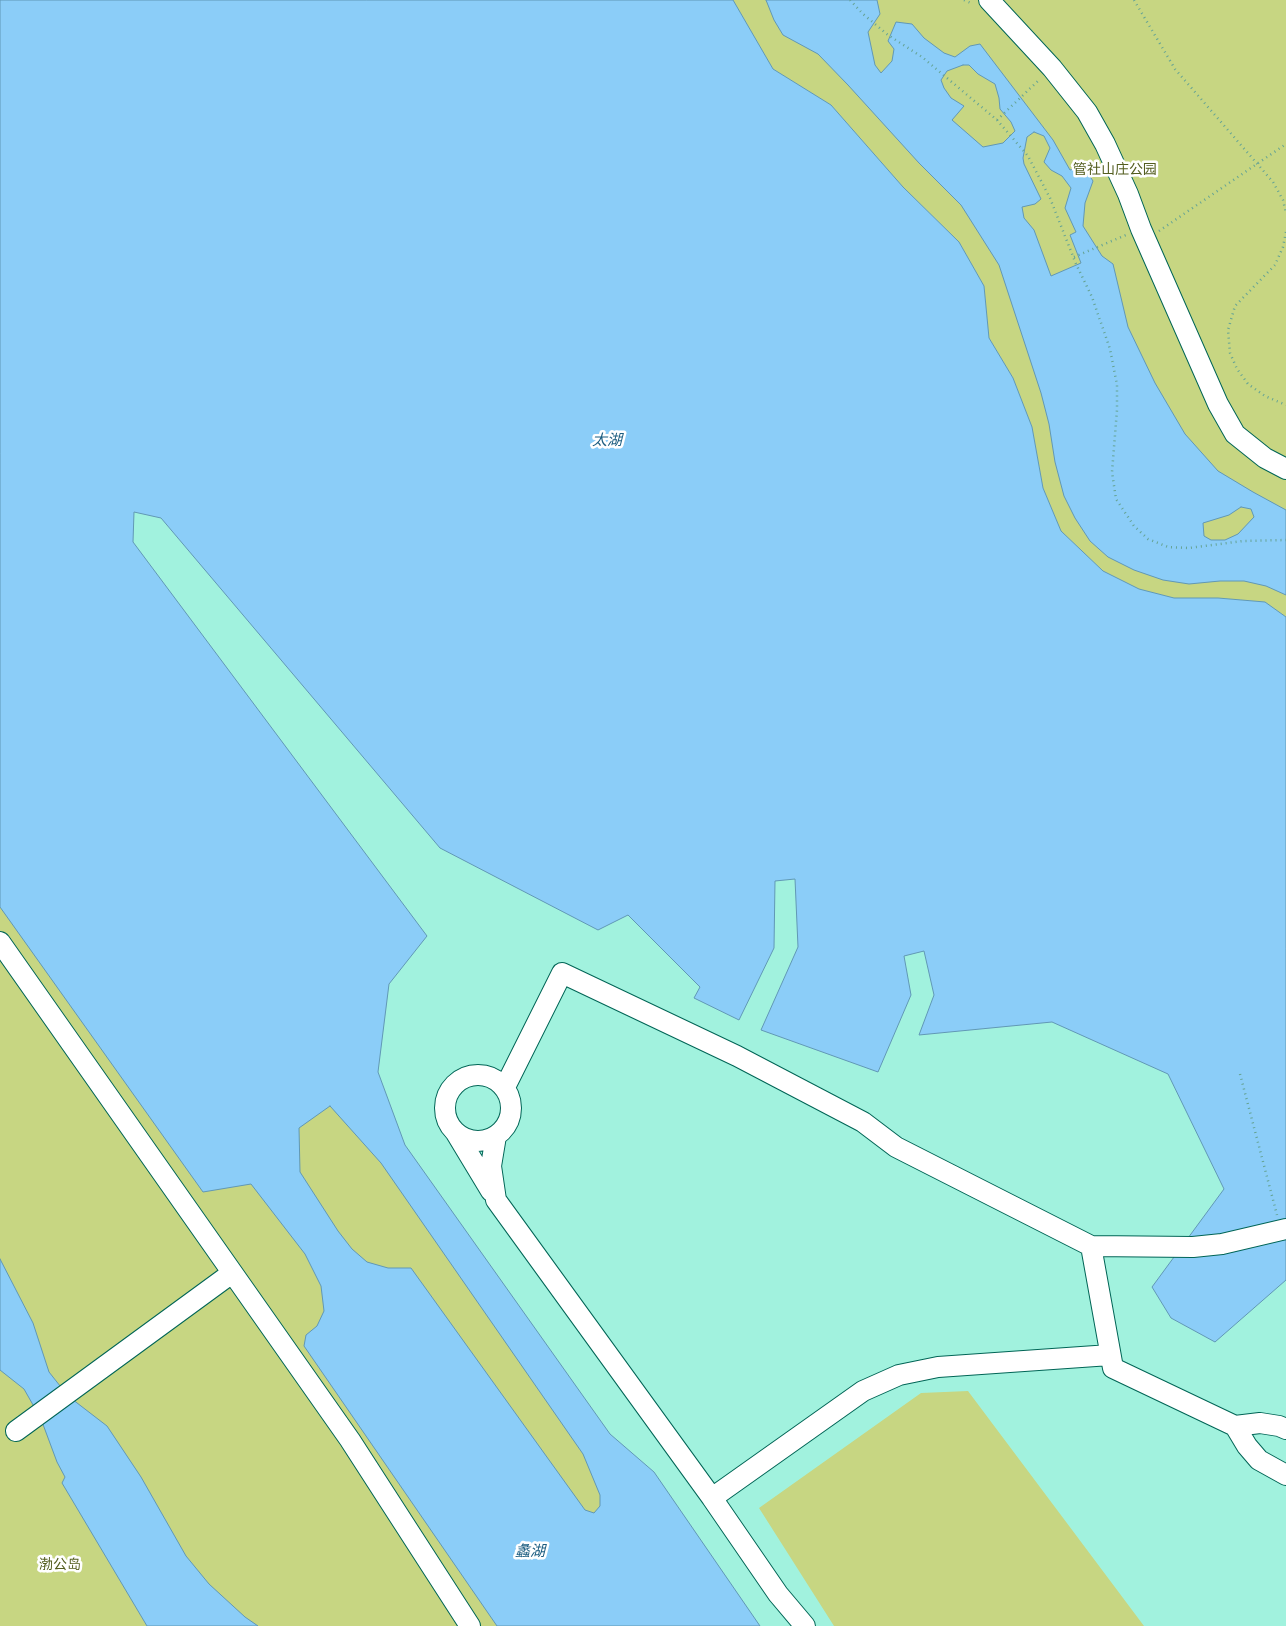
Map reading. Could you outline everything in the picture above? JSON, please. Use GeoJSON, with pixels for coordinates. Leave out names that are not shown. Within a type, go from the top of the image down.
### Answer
{"type":"FeatureCollection","features":[{"type":"Feature","properties":{"kind":"street"},"geometry":{"type":"LineString","coordinates":[[989,0],[1052,68],[1087,112],[1105,144],[1128,194],[1218,404],[1235,434],[1265,458],[1286,469]]}},
{"type":"Feature","properties":{"kind":"street"},"geometry":{"type":"LineString","coordinates":[[0,942],[350,1440],[470,1626]]}},
{"type":"Feature","properties":{"kind":"street"},"geometry":{"type":"LineString","coordinates":[[505,1088],[562,973],[737,1056],[863,1122],[896,1147],[1091,1246],[1146,1247],[1222,1244],[1283,1230]]}},
{"type":"Feature","properties":{"kind":"street"},"geometry":{"type":"LineString","coordinates":[[456,1133],[472,1141],[479,1141],[496,1136],[504,1129],[511,1107],[505,1088],[496,1079],[478,1074],[466,1076],[454,1084],[447,1093],[444,1104],[448,1124],[456,1133],[496,1200],[712,1498],[778,1594],[805,1626]]}},
{"type":"Feature","properties":{"kind":"street"},"geometry":{"type":"LineString","coordinates":[[496,1136],[491,1166],[496,1200]]}},
{"type":"Feature","properties":{"kind":"street"},"geometry":{"type":"LineString","coordinates":[[1091,1246],[1113,1368],[1235,1426],[1247,1446],[1259,1460],[1286,1475]]}},
{"type":"Feature","properties":{"kind":"street"},"geometry":{"type":"LineString","coordinates":[[16,1431],[232,1272]]}},
{"type":"Feature","properties":{"kind":"street"},"geometry":{"type":"LineString","coordinates":[[712,1498],[863,1391],[899,1375],[938,1367],[1110,1355]]}},
{"type":"Feature","properties":{"kind":"street"},"geometry":{"type":"LineString","coordinates":[[1235,1426],[1260,1422],[1279,1426],[1286,1430]]}},
{"type":"Feature","properties":{"kind":"path"},"geometry":{"type":"LineString","coordinates":[[850,0],[888,35],[922,57],[997,120],[1028,156],[1050,198],[1076,264],[1092,297],[1110,349],[1117,386],[1112,472],[1116,499],[1134,526],[1148,539],[1168,547],[1189,548],[1243,541],[1286,540]]}},
{"type":"Feature","properties":{"kind":"path"},"geometry":{"type":"LineString","coordinates":[[1134,0],[1175,69],[1273,182],[1283,200],[1286,212]]}},
{"type":"Feature","properties":{"kind":"path"},"geometry":{"type":"LineString","coordinates":[[997,120],[1025,93]]}},
{"type":"Feature","properties":{"kind":"path"},"geometry":{"type":"LineString","coordinates":[[1074,256],[1104,244],[1144,234],[1286,144]]}},
{"type":"Feature","properties":{"kind":"path"},"geometry":{"type":"LineString","coordinates":[[1286,232],[1283,247],[1275,265],[1235,306],[1228,330],[1230,353],[1237,369],[1248,384],[1265,396],[1286,405]]}},
{"type":"Feature","properties":{"kind":"path"},"geometry":{"type":"LineString","coordinates":[[1240,1074],[1283,1230]]}},
{"type":"Feature","properties":{"kind":"green space","name":"管社山庄公园"},"geometry":{"type":"Polygon","coordinates":[[[733,0],[1286,0],[1286,617],[1265,602],[1218,598],[1174,598],[1139,589],[1103,571],[1061,531],[1043,488],[1032,427],[1013,378],[989,338],[984,286],[959,242],[903,187],[831,105],[773,69],[733,0]]]}},
{"type":"Feature","properties":{"kind":"green space"},"geometry":{"type":"Polygon","coordinates":[[[0,878],[331,1096],[376,1141],[605,1478],[595,1626],[246,1626],[223,1609],[40,1366],[0,1269],[0,878]]]}},
{"type":"Feature","properties":{"kind":"green space","name":"渤公岛"},"geometry":{"type":"Polygon","coordinates":[[[0,1331],[159,1626],[0,1626],[0,1331]]]}},
{"type":"Feature","properties":{"kind":"green space"},"geometry":{"type":"Polygon","coordinates":[[[968,1391],[1144,1626],[834,1626],[759,1508],[921,1393],[968,1391]]]}},
{"type":"Feature","properties":{"kind":"water","name":"太湖"},"geometry":{"type":"Polygon","coordinates":[[[0,0],[733,0],[773,69],[831,105],[903,187],[959,242],[984,286],[989,338],[1013,378],[1032,427],[1043,488],[1061,531],[1103,571],[1139,589],[1174,598],[1218,598],[1265,602],[1286,617],[1286,1280],[1215,1342],[1171,1318],[1152,1287],[1224,1189],[1168,1074],[1052,1022],[919,1035],[934,995],[924,951],[904,956],[911,995],[878,1072],[761,1030],[798,947],[795,879],[775,881],[774,948],[739,1020],[694,998],[700,987],[628,915],[598,930],[440,848],[161,518],[134,512],[133,542],[427,936],[389,984],[378,1072],[405,1145],[610,1434],[654,1472],[760,1626],[497,1626],[304,1346],[306,1335],[317,1326],[324,1311],[321,1286],[305,1254],[251,1184],[203,1192],[0,907],[0,0]],[[330,1106],[299,1128],[300,1172],[338,1231],[352,1249],[367,1262],[388,1268],[411,1268],[585,1510],[594,1513],[600,1506],[600,1495],[583,1454],[381,1163],[330,1106]]]}},
{"type":"Feature","properties":{"kind":"water"},"geometry":{"type":"Polygon","coordinates":[[[766,0],[877,0],[880,14],[868,32],[875,65],[881,73],[892,61],[894,49],[888,41],[896,22],[912,24],[924,38],[944,53],[955,57],[970,46],[980,44],[1053,140],[1070,170],[1083,166],[1093,181],[1085,203],[1083,226],[1102,256],[1113,264],[1128,327],[1155,383],[1185,434],[1218,471],[1286,510],[1286,595],[1266,586],[1244,581],[1189,584],[1163,580],[1134,570],[1108,557],[1090,541],[1064,496],[1041,393],[999,265],[961,205],[919,163],[818,54],[783,35],[774,20],[766,0]],[[963,65],[947,71],[941,80],[951,98],[964,106],[952,120],[983,147],[1003,143],[1015,131],[1011,122],[1000,109],[995,84],[978,74],[969,65],[963,65]],[[1034,132],[1027,137],[1023,158],[1024,164],[1041,199],[1035,204],[1022,207],[1024,218],[1034,230],[1051,276],[1081,263],[1070,235],[1076,232],[1065,208],[1071,188],[1062,176],[1051,170],[1044,162],[1050,148],[1044,136],[1034,132]],[[1241,507],[1229,515],[1203,523],[1204,536],[1211,540],[1225,540],[1238,534],[1254,517],[1251,509],[1241,507]]]}},
{"type":"Feature","properties":{"kind":"water"},"geometry":{"type":"Polygon","coordinates":[[[0,1259],[33,1323],[49,1372],[68,1396],[107,1426],[141,1477],[186,1556],[209,1584],[245,1617],[258,1626],[147,1626],[62,1483],[65,1477],[57,1462],[41,1419],[24,1389],[0,1370],[0,1259]]]}},
{"type":"Feature","properties":{"kind":"water label","name":"蠡湖"},"geometry":{"type":"Point","coordinates":[530,1552]}}]}
